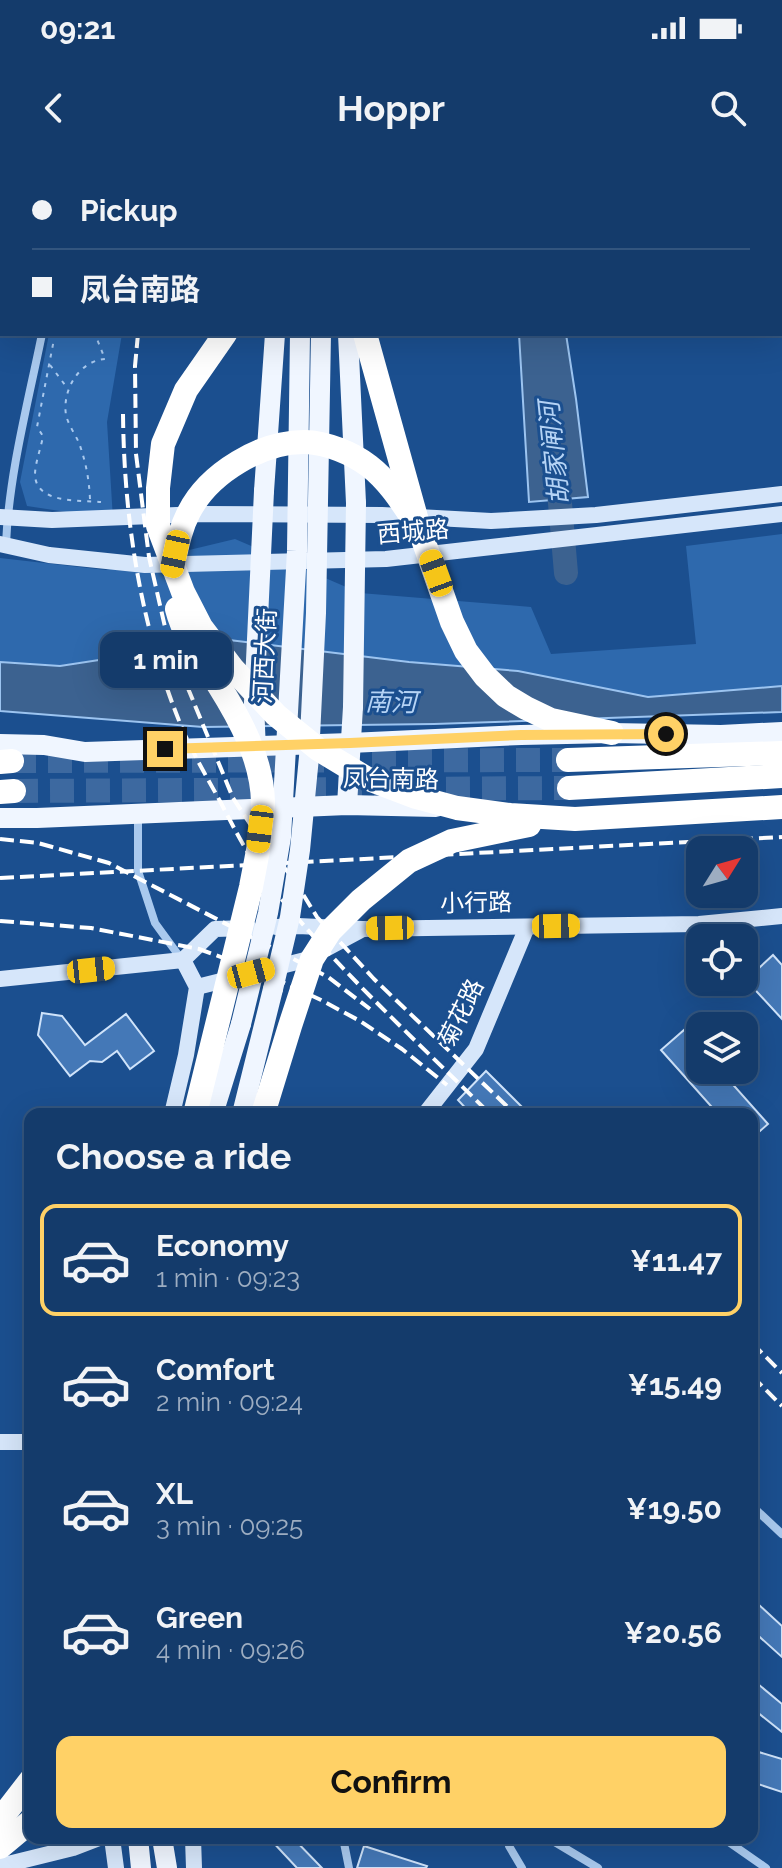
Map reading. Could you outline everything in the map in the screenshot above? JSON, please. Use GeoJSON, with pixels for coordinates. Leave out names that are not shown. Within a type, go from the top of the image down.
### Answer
{"type":"FeatureCollection","features":[{"type":"Feature","properties":{"kind":"highway"},"geometry":{"type":"LineString","coordinates":[[224,336],[186,390],[163,444],[158,488],[158,526],[183,592],[201,627],[233,669],[276,715],[318,749],[366,778],[457,808],[575,819]]}},
{"type":"Feature","properties":{"kind":"highway"},"geometry":{"type":"LineString","coordinates":[[366,336],[419,528],[452,622],[466,651],[485,676],[506,696],[551,720],[612,733]]}},
{"type":"Feature","properties":{"kind":"highway"},"geometry":{"type":"LineString","coordinates":[[196,1108],[251,887],[263,802],[247,736],[233,707],[190,642],[181,622],[171,573],[179,535],[190,510],[231,466],[256,453],[305,442],[327,445],[367,465],[388,484],[419,528]]}},
{"type":"Feature","properties":{"kind":"highway"},"geometry":{"type":"LineString","coordinates":[[568,760],[782,753]]}},
{"type":"Feature","properties":{"kind":"highway"},"geometry":{"type":"LineString","coordinates":[[569,788],[782,776]]}},
{"type":"Feature","properties":{"kind":"highway"},"geometry":{"type":"LineString","coordinates":[[263,1108],[312,959],[330,931],[361,900],[409,861],[452,841],[509,828],[575,819],[782,807]]}},
{"type":"Feature","properties":{"kind":"highway"},"geometry":{"type":"LineString","coordinates":[[0,1820],[24,1789]]}},
{"type":"Feature","properties":{"kind":"highway"},"geometry":{"type":"LineString","coordinates":[[0,1847],[24,1827]]}},
{"type":"Feature","properties":{"kind":"main road"},"geometry":{"type":"LineString","coordinates":[[256,810],[254,703],[275,336]]}},
{"type":"Feature","properties":{"kind":"main road","name":"河西大街"},"geometry":{"type":"LineString","coordinates":[[215,1108],[241,1024],[268,913],[281,837],[297,551],[300,336]]}},
{"type":"Feature","properties":{"kind":"main road","name":"河西大街"},"geometry":{"type":"LineString","coordinates":[[243,1108],[290,917],[300,850],[309,757],[316,613],[321,336]]}},
{"type":"Feature","properties":{"kind":"main road"},"geometry":{"type":"LineString","coordinates":[[347,805],[353,707],[356,503],[348,336]]}},
{"type":"Feature","properties":{"kind":"main road","name":"凤台南路"},"geometry":{"type":"LineString","coordinates":[[4,756],[44,745],[85,752],[521,735],[782,732]]}},
{"type":"Feature","properties":{"kind":"main road","name":"凤台南路"},"geometry":{"type":"LineString","coordinates":[[0,818],[347,805],[582,809],[782,798]]}},
{"type":"Feature","properties":{"kind":"main road"},"geometry":{"type":"LineString","coordinates":[[138,1844],[141,1868]]}},
{"type":"Feature","properties":{"kind":"main road"},"geometry":{"type":"LineString","coordinates":[[163,1844],[167,1868]]}},
{"type":"Feature","properties":{"kind":"street"},"geometry":{"type":"LineString","coordinates":[[3,544],[4,518],[42,336]]}},
{"type":"Feature","properties":{"kind":"street","name":"西城路"},"geometry":{"type":"LineString","coordinates":[[4,518],[382,515],[491,521],[596,515],[782,494]]}},
{"type":"Feature","properties":{"kind":"street","name":"西城路"},"geometry":{"type":"LineString","coordinates":[[3,544],[49,555],[145,565],[386,559],[782,514]]}},
{"type":"Feature","properties":{"kind":"street"},"geometry":{"type":"LineString","coordinates":[[138,813],[138,871],[155,923],[183,960],[197,987],[173,1108]]}},
{"type":"Feature","properties":{"kind":"street","name":"小行路"},"geometry":{"type":"LineString","coordinates":[[183,960],[215,929],[699,924],[782,916]]}},
{"type":"Feature","properties":{"kind":"street","name":"菊花路"},"geometry":{"type":"LineString","coordinates":[[430,1108],[476,1049],[527,927]]}},
{"type":"Feature","properties":{"kind":"street","name":"小行路"},"geometry":{"type":"LineString","coordinates":[[197,987],[305,960],[362,929]]}},
{"type":"Feature","properties":{"kind":"street"},"geometry":{"type":"LineString","coordinates":[[0,979],[183,960]]}},
{"type":"Feature","properties":{"kind":"street"},"geometry":{"type":"LineString","coordinates":[[262,1108],[280,1024],[305,960]]}},
{"type":"Feature","properties":{"kind":"street"},"geometry":{"type":"LineString","coordinates":[[0,1442],[24,1442]]}},
{"type":"Feature","properties":{"kind":"street"},"geometry":{"type":"LineString","coordinates":[[758,1512],[782,1534]]}},
{"type":"Feature","properties":{"kind":"street"},"geometry":{"type":"LineString","coordinates":[[0,1866],[83,1844]]}},
{"type":"Feature","properties":{"kind":"street"},"geometry":{"type":"LineString","coordinates":[[113,1844],[116,1868]]}},
{"type":"Feature","properties":{"kind":"street"},"geometry":{"type":"LineString","coordinates":[[193,1844],[194,1868]]}},
{"type":"Feature","properties":{"kind":"street"},"geometry":{"type":"LineString","coordinates":[[344,1844],[349,1868]]}},
{"type":"Feature","properties":{"kind":"street"},"geometry":{"type":"LineString","coordinates":[[509,1844],[522,1868]]}},
{"type":"Feature","properties":{"kind":"street"},"geometry":{"type":"LineString","coordinates":[[558,1844],[598,1868]]}},
{"type":"Feature","properties":{"kind":"street"},"geometry":{"type":"LineString","coordinates":[[732,1844],[766,1868]]}},
{"type":"Feature","properties":{"kind":"path"},"geometry":{"type":"LineString","coordinates":[[55,336],[37,427],[43,436],[35,475],[43,493],[52,497],[102,502]]}},
{"type":"Feature","properties":{"kind":"path"},"geometry":{"type":"LineString","coordinates":[[90,502],[88,469],[66,417],[73,379],[84,367],[105,359],[96,336]]}},
{"type":"Feature","properties":{"kind":"path"},"geometry":{"type":"LineString","coordinates":[[49,364],[69,390]]}},
{"type":"Feature","properties":{"kind":"shaded area"},"geometry":{"type":"Polygon","coordinates":[[[49,336],[122,336],[107,422],[113,519],[27,506],[20,482],[49,336]]]}},
{"type":"Feature","properties":{"kind":"shaded area"},"geometry":{"type":"Polygon","coordinates":[[[782,534],[782,686],[648,697],[518,671],[409,662],[229,640],[56,666],[0,662],[0,558],[106,570],[235,539],[360,593],[531,607],[551,654],[696,644],[686,546],[782,534]]]}},
{"type":"Feature","properties":{"kind":"water"},"geometry":{"type":"Polygon","coordinates":[[[519,336],[566,336],[588,497],[529,502],[519,336]]]}},
{"type":"Feature","properties":{"kind":"water","name":"南河"},"geometry":{"type":"Polygon","coordinates":[[[229,640],[409,662],[518,671],[648,697],[782,686],[782,712],[434,724],[203,727],[0,711],[0,662],[60,666],[229,640]]]}},
{"type":"Feature","properties":{"kind":"building"},"geometry":{"type":"Polygon","coordinates":[[[773,955],[782,965],[782,1019],[758,993],[758,969],[773,955]]]}},
{"type":"Feature","properties":{"kind":"building"},"geometry":{"type":"Polygon","coordinates":[[[42,1013],[62,1016],[85,1045],[126,1014],[154,1051],[130,1069],[117,1051],[102,1062],[90,1061],[70,1076],[38,1035],[42,1013]]]}},
{"type":"Feature","properties":{"kind":"building"},"geometry":{"type":"Polygon","coordinates":[[[684,1030],[686,1032],[686,1078],[661,1050],[684,1030]]]}},
{"type":"Feature","properties":{"kind":"building"},"geometry":{"type":"Polygon","coordinates":[[[486,1071],[523,1108],[465,1108],[458,1100],[486,1071]]]}},
{"type":"Feature","properties":{"kind":"building"},"geometry":{"type":"Polygon","coordinates":[[[691,1084],[732,1084],[754,1108],[713,1108],[691,1084]]]}},
{"type":"Feature","properties":{"kind":"building"},"geometry":{"type":"Polygon","coordinates":[[[758,1113],[768,1124],[758,1133],[758,1113]]]}},
{"type":"Feature","properties":{"kind":"building"},"geometry":{"type":"Polygon","coordinates":[[[758,1604],[782,1626],[782,1657],[758,1635],[758,1604]]]}},
{"type":"Feature","properties":{"kind":"building"},"geometry":{"type":"Polygon","coordinates":[[[758,1684],[782,1704],[782,1732],[758,1713],[758,1684]]]}},
{"type":"Feature","properties":{"kind":"building"},"geometry":{"type":"Polygon","coordinates":[[[758,1752],[782,1759],[782,1792],[758,1784],[758,1752]]]}},
{"type":"Feature","properties":{"kind":"building"},"geometry":{"type":"Polygon","coordinates":[[[275,1844],[299,1844],[322,1868],[297,1868],[275,1844]]]}},
{"type":"Feature","properties":{"kind":"building"},"geometry":{"type":"Polygon","coordinates":[[[364,1846],[427,1866],[357,1868],[364,1846]]]}},
{"type":"Feature","properties":{"kind":"waterway","name":"胡家闸河"},"geometry":{"type":"LineString","coordinates":[[557,468],[566,573]]}},
{"type":"Feature","properties":{"kind":"tunnel"},"geometry":{"type":"LineString","coordinates":[[12,761],[568,760]]}},
{"type":"Feature","properties":{"kind":"tunnel"},"geometry":{"type":"LineString","coordinates":[[14,791],[569,788]]}},
{"type":"Feature","properties":{"kind":"railway"},"geometry":{"type":"LineString","coordinates":[[138,336],[136,454],[149,557],[165,627],[233,798],[260,839],[293,878],[317,917],[374,979],[509,1108]]}},
{"type":"Feature","properties":{"kind":"railway"},"geometry":{"type":"LineString","coordinates":[[123,414],[131,534],[146,613],[168,690],[196,757],[252,859],[290,909],[373,999],[484,1108]]}},
{"type":"Feature","properties":{"kind":"railway"},"geometry":{"type":"LineString","coordinates":[[0,878],[782,837]]}},
{"type":"Feature","properties":{"kind":"railway"},"geometry":{"type":"LineString","coordinates":[[0,839],[38,843],[109,863],[328,977],[370,1009]]}},
{"type":"Feature","properties":{"kind":"railway"},"geometry":{"type":"LineString","coordinates":[[0,921],[91,928],[199,949],[259,971],[360,1021],[447,1085]]}},
{"type":"Feature","properties":{"kind":"railway"},"geometry":{"type":"LineString","coordinates":[[758,1349],[782,1373]]}},
{"type":"Feature","properties":{"kind":"railway"},"geometry":{"type":"LineString","coordinates":[[758,1382],[782,1406]]}},
{"type":"Feature","properties":{"kind":"route"},"geometry":{"type":"LineString","coordinates":[[165,749],[521,735],[666,734]]}}]}
